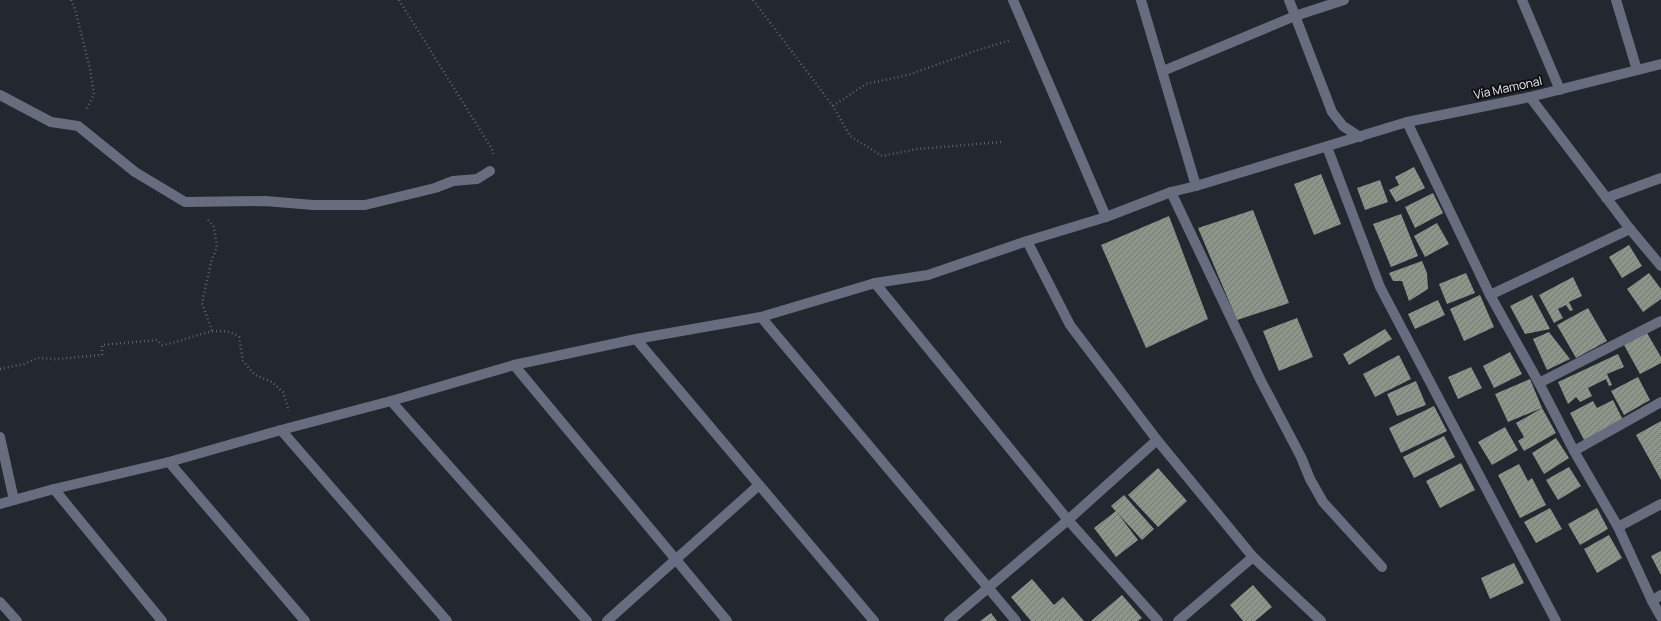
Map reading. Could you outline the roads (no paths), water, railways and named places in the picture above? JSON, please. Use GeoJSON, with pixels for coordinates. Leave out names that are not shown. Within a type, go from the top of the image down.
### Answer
{"type":"FeatureCollection","features":[{"type":"Feature","properties":{"kind":"street"},"geometry":{"type":"LineString","coordinates":[[1013,0],[1106,217]]}},
{"type":"Feature","properties":{"kind":"street"},"geometry":{"type":"LineString","coordinates":[[1141,0],[1196,186]]}},
{"type":"Feature","properties":{"kind":"street"},"geometry":{"type":"LineString","coordinates":[[1290,0],[1332,112],[1343,126],[1360,137]]}},
{"type":"Feature","properties":{"kind":"street"},"geometry":{"type":"LineString","coordinates":[[1163,71],[1295,16],[1344,0]]}},
{"type":"Feature","properties":{"kind":"street"},"geometry":{"type":"LineString","coordinates":[[1522,0],[1560,90]]}},
{"type":"Feature","properties":{"kind":"street"},"geometry":{"type":"LineString","coordinates":[[1616,0],[1637,70]]}},
{"type":"Feature","properties":{"kind":"street","name":"Vía Mamonal"},"geometry":{"type":"LineString","coordinates":[[0,504],[54,489],[169,462],[293,426],[391,401],[514,365],[636,339],[761,317],[875,283],[928,275],[1027,241],[1106,217],[1171,192],[1196,186],[1408,122],[1530,97],[1661,64]]}},
{"type":"Feature","properties":{"kind":"street"},"geometry":{"type":"LineString","coordinates":[[0,95],[51,122],[78,126],[135,172],[185,202],[265,201],[313,205],[365,205],[436,188],[453,181],[477,178],[490,171]]}},
{"type":"Feature","properties":{"kind":"street"},"geometry":{"type":"LineString","coordinates":[[1530,97],[1630,229],[1661,266]]}},
{"type":"Feature","properties":{"kind":"street"},"geometry":{"type":"LineString","coordinates":[[1408,122],[1490,295],[1539,383],[1574,451],[1618,528],[1661,617]]}},
{"type":"Feature","properties":{"kind":"street"},"geometry":{"type":"LineString","coordinates":[[1327,147],[1380,287],[1556,621]]}},
{"type":"Feature","properties":{"kind":"street"},"geometry":{"type":"LineString","coordinates":[[1606,198],[1661,178]]}},
{"type":"Feature","properties":{"kind":"street"},"geometry":{"type":"LineString","coordinates":[[1171,192],[1260,381],[1301,457],[1310,479],[1323,502],[1382,567]]}},
{"type":"Feature","properties":{"kind":"street"},"geometry":{"type":"LineString","coordinates":[[1490,295],[1630,229]]}},
{"type":"Feature","properties":{"kind":"street"},"geometry":{"type":"LineString","coordinates":[[1027,241],[1070,325],[1157,440],[1253,557],[1321,621]]}},
{"type":"Feature","properties":{"kind":"street"},"geometry":{"type":"LineString","coordinates":[[875,283],[1068,520],[1158,621]]}},
{"type":"Feature","properties":{"kind":"street"},"geometry":{"type":"LineString","coordinates":[[761,317],[990,588],[1016,621]]}},
{"type":"Feature","properties":{"kind":"street"},"geometry":{"type":"LineString","coordinates":[[1539,383],[1661,321]]}},
{"type":"Feature","properties":{"kind":"street"},"geometry":{"type":"LineString","coordinates":[[636,339],[874,621]]}},
{"type":"Feature","properties":{"kind":"street"},"geometry":{"type":"LineString","coordinates":[[514,365],[727,621]]}},
{"type":"Feature","properties":{"kind":"street"},"geometry":{"type":"LineString","coordinates":[[391,401],[587,621]]}},
{"type":"Feature","properties":{"kind":"street"},"geometry":{"type":"LineString","coordinates":[[1574,451],[1661,402]]}},
{"type":"Feature","properties":{"kind":"street"},"geometry":{"type":"LineString","coordinates":[[281,430],[447,621]]}},
{"type":"Feature","properties":{"kind":"street"},"geometry":{"type":"LineString","coordinates":[[0,437],[14,500]]}},
{"type":"Feature","properties":{"kind":"street"},"geometry":{"type":"LineString","coordinates":[[949,621],[990,588],[1157,440]]}},
{"type":"Feature","properties":{"kind":"street"},"geometry":{"type":"LineString","coordinates":[[169,462],[305,621]]}},
{"type":"Feature","properties":{"kind":"street"},"geometry":{"type":"LineString","coordinates":[[607,621],[759,485]]}},
{"type":"Feature","properties":{"kind":"street"},"geometry":{"type":"LineString","coordinates":[[54,489],[162,621]]}},
{"type":"Feature","properties":{"kind":"street"},"geometry":{"type":"LineString","coordinates":[[1618,528],[1661,504]]}},
{"type":"Feature","properties":{"kind":"street"},"geometry":{"type":"LineString","coordinates":[[1178,621],[1253,557]]}},
{"type":"Feature","properties":{"kind":"street"},"geometry":{"type":"LineString","coordinates":[[1652,601],[1661,596]]}},
{"type":"Feature","properties":{"kind":"street"},"geometry":{"type":"LineString","coordinates":[[1,606],[17,621]]}}]}
